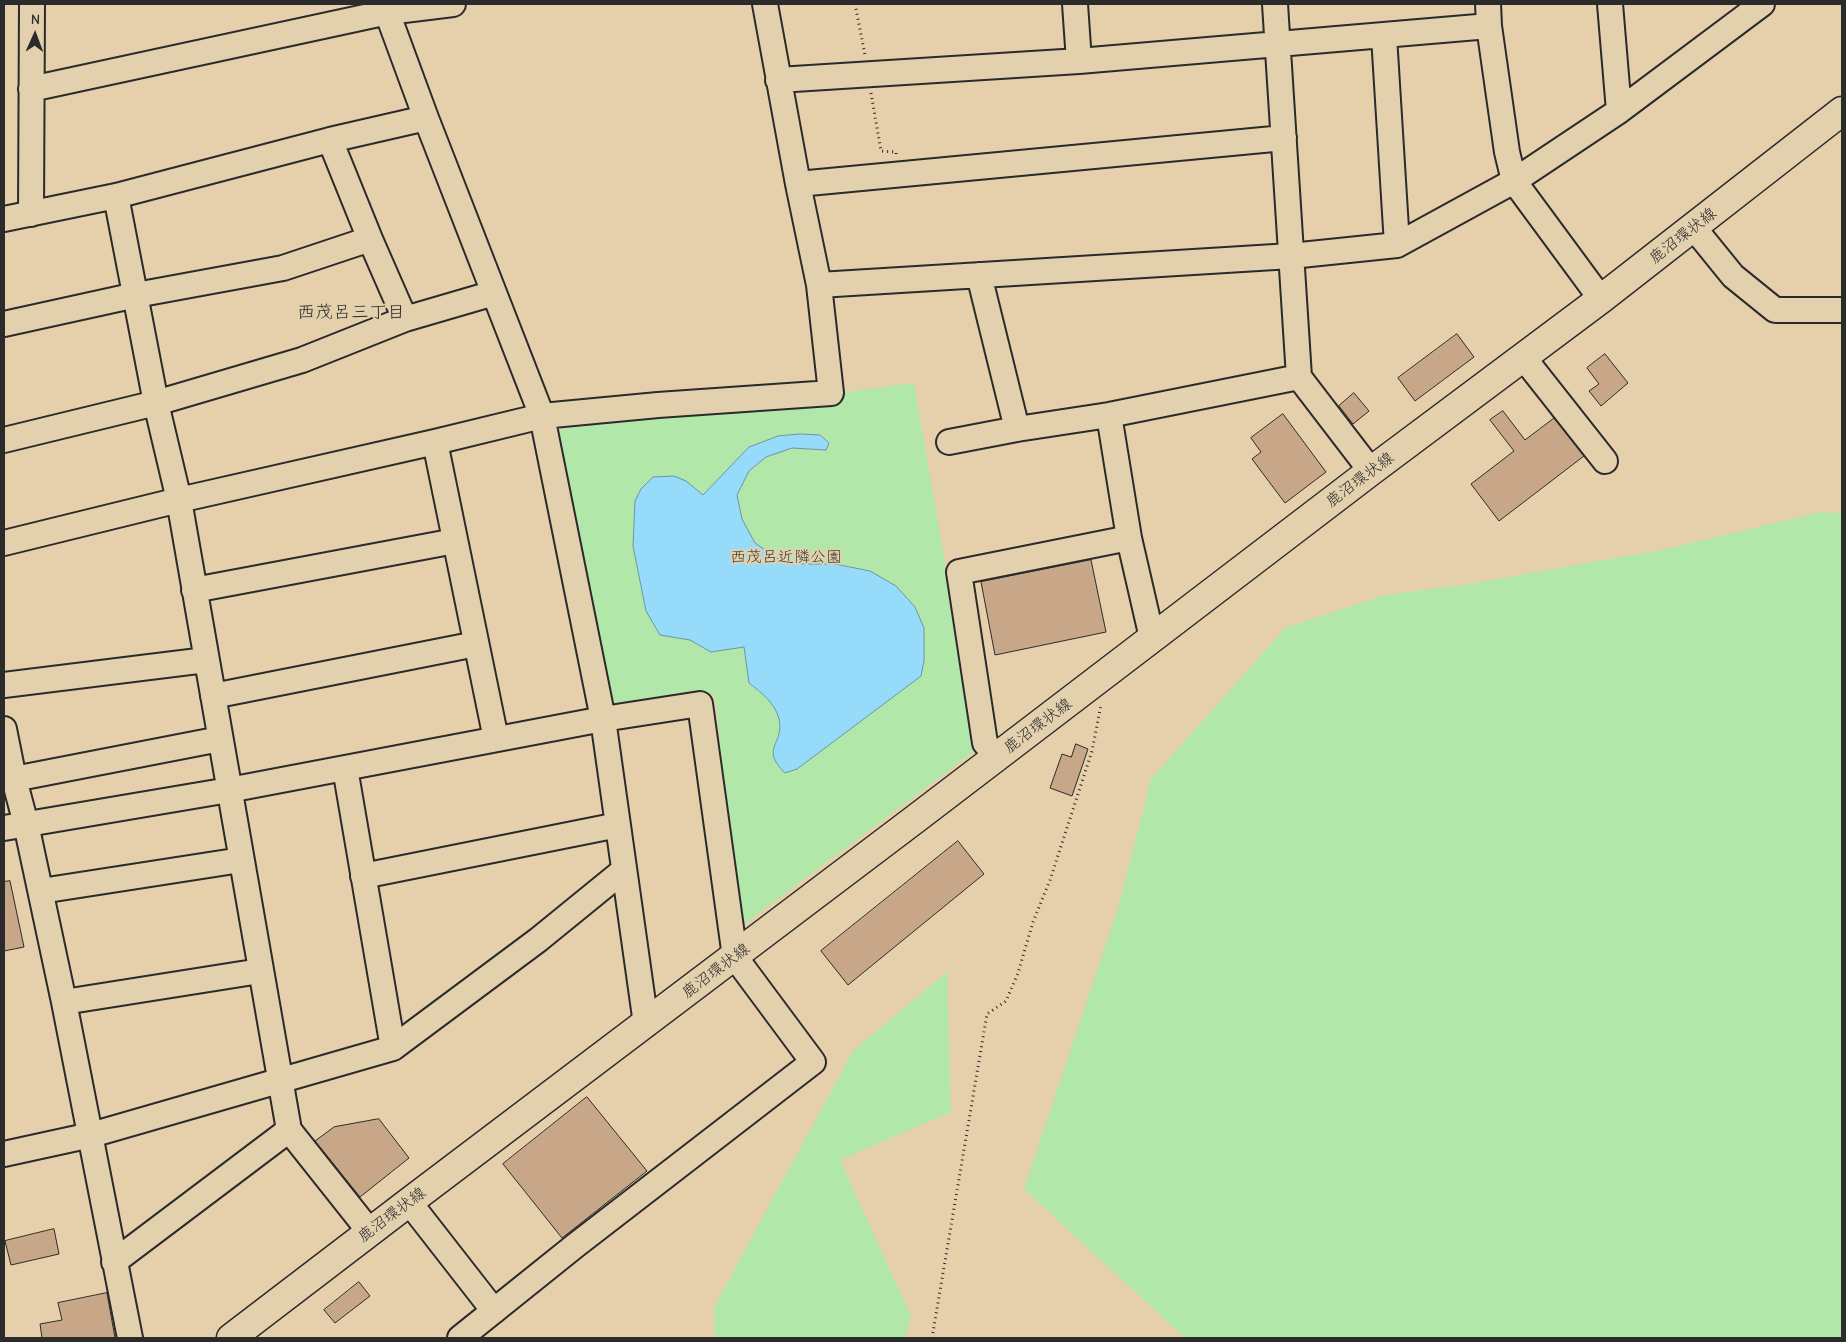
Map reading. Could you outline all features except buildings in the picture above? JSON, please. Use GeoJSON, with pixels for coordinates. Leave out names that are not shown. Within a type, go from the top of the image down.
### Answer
{"type":"FeatureCollection","features":[{"type":"Feature","properties":{"kind":"main road","name":"鹿沼環状線"},"geometry":{"type":"LineString","coordinates":[[232,1338],[1371,471],[1601,299],[1842,111]]}},
{"type":"Feature","properties":{"kind":"street"},"geometry":{"type":"LineString","coordinates":[[31,214],[32,4]]}},
{"type":"Feature","properties":{"kind":"street"},"geometry":{"type":"LineString","coordinates":[[31,89],[386,8],[453,4]]}},
{"type":"Feature","properties":{"kind":"street"},"geometry":{"type":"LineString","coordinates":[[4,543],[179,500],[542,416],[658,405],[831,393],[819,285],[764,4]]}},
{"type":"Feature","properties":{"kind":"street"},"geometry":{"type":"LineString","coordinates":[[1075,4],[1079,61]]}},
{"type":"Feature","properties":{"kind":"street"},"geometry":{"type":"LineString","coordinates":[[1275,4],[1299,377],[1371,471]]}},
{"type":"Feature","properties":{"kind":"street"},"geometry":{"type":"LineString","coordinates":[[1610,4],[1619,111]]}},
{"type":"Feature","properties":{"kind":"street"},"geometry":{"type":"LineString","coordinates":[[819,285],[1291,256],[1397,245],[1514,181],[1619,111],[1739,13],[1762,4]]}},
{"type":"Feature","properties":{"kind":"street"},"geometry":{"type":"LineString","coordinates":[[386,8],[426,118],[542,416],[603,719],[646,1024]]}},
{"type":"Feature","properties":{"kind":"street"},"geometry":{"type":"LineString","coordinates":[[778,80],[1079,61],[1384,36],[1488,15],[1507,152],[1514,181],[1601,299]]}},
{"type":"Feature","properties":{"kind":"street"},"geometry":{"type":"LineString","coordinates":[[1384,36],[1397,245]]}},
{"type":"Feature","properties":{"kind":"street"},"geometry":{"type":"LineString","coordinates":[[4,219],[116,196],[330,140],[426,118]]}},
{"type":"Feature","properties":{"kind":"street"},"geometry":{"type":"LineString","coordinates":[[798,184],[1284,138]]}},
{"type":"Feature","properties":{"kind":"street"},"geometry":{"type":"LineString","coordinates":[[330,140],[405,319]]}},
{"type":"Feature","properties":{"kind":"street"},"geometry":{"type":"LineString","coordinates":[[116,196],[156,403],[179,500],[289,1130],[370,1232]]}},
{"type":"Feature","properties":{"kind":"street"},"geometry":{"type":"LineString","coordinates":[[1694,228],[1733,276],[1775,310],[1842,310]]}},
{"type":"Feature","properties":{"kind":"street"},"geometry":{"type":"LineString","coordinates":[[4,324],[136,295],[283,268],[370,239]]}},
{"type":"Feature","properties":{"kind":"street"},"geometry":{"type":"LineString","coordinates":[[979,275],[1017,429]]}},
{"type":"Feature","properties":{"kind":"street"},"geometry":{"type":"LineString","coordinates":[[4,440],[156,403],[302,360],[405,319],[494,293]]}},
{"type":"Feature","properties":{"kind":"street"},"geometry":{"type":"LineString","coordinates":[[1523,357],[1605,461]]}},
{"type":"Feature","properties":{"kind":"street"},"geometry":{"type":"LineString","coordinates":[[949,442],[1017,429],[1109,415],[1299,377]]}},
{"type":"Feature","properties":{"kind":"street"},"geometry":{"type":"LineString","coordinates":[[1109,415],[1129,538],[1152,638]]}},
{"type":"Feature","properties":{"kind":"street"},"geometry":{"type":"LineString","coordinates":[[435,442],[496,739]]}},
{"type":"Feature","properties":{"kind":"street"},"geometry":{"type":"LineString","coordinates":[[996,758],[985,743],[959,572],[1129,538]]}},
{"type":"Feature","properties":{"kind":"street"},"geometry":{"type":"LineString","coordinates":[[194,590],[455,541]]}},
{"type":"Feature","properties":{"kind":"street"},"geometry":{"type":"LineString","coordinates":[[213,696],[476,644]]}},
{"type":"Feature","properties":{"kind":"street"},"geometry":{"type":"LineString","coordinates":[[4,685],[206,660]]}},
{"type":"Feature","properties":{"kind":"street"},"geometry":{"type":"LineString","coordinates":[[15,826],[229,790],[603,719],[700,704],[735,957],[813,1062],[576,1244],[460,1338]]}},
{"type":"Feature","properties":{"kind":"street"},"geometry":{"type":"LineString","coordinates":[[4,729],[14,779],[15,826],[41,891],[130,1338]]}},
{"type":"Feature","properties":{"kind":"street"},"geometry":{"type":"LineString","coordinates":[[14,779],[220,739]]}},
{"type":"Feature","properties":{"kind":"street"},"geometry":{"type":"LineString","coordinates":[[344,768],[393,1048]]}},
{"type":"Feature","properties":{"kind":"street"},"geometry":{"type":"LineString","coordinates":[[363,876],[618,825]]}},
{"type":"Feature","properties":{"kind":"street"},"geometry":{"type":"LineString","coordinates":[[41,891],[241,860]]}},
{"type":"Feature","properties":{"kind":"street"},"geometry":{"type":"LineString","coordinates":[[4,1154],[91,1135],[393,1048],[538,940],[624,870]]}},
{"type":"Feature","properties":{"kind":"street"},"geometry":{"type":"LineString","coordinates":[[64,1002],[260,971]]}},
{"type":"Feature","properties":{"kind":"street"},"geometry":{"type":"LineString","coordinates":[[114,1262],[289,1130]]}},
{"type":"Feature","properties":{"kind":"street"},"geometry":{"type":"LineString","coordinates":[[409,1202],[494,1311]]}},
{"type":"Feature","properties":{"kind":"path"},"geometry":{"type":"LineString","coordinates":[[855,4],[881,151],[896,152],[900,174]]}},
{"type":"Feature","properties":{"kind":"path"},"geometry":{"type":"LineString","coordinates":[[932,1338],[987,1014],[1006,1001],[1018,973],[1033,922],[1050,880],[1092,751],[1107,673]]}},
{"type":"Feature","properties":{"kind":"green space","name":"西茂呂近隣公園"},"geometry":{"type":"Polygon","coordinates":[[[914,383],[977,749],[740,927],[715,695],[610,703],[556,430],[914,383]]]}},
{"type":"Feature","properties":{"kind":"green space"},"geometry":{"type":"Polygon","coordinates":[[[1821,512],[1842,513],[1842,1338],[1185,1338],[1024,1189],[1118,908],[1151,779],[1285,628],[1385,595],[1469,584],[1666,549],[1821,512]]]}},
{"type":"Feature","properties":{"kind":"green space"},"geometry":{"type":"Polygon","coordinates":[[[947,972],[951,1112],[840,1160],[911,1316],[905,1338],[715,1338],[714,1307],[853,1051],[947,972]]]}},
{"type":"Feature","properties":{"kind":"water"},"geometry":{"type":"Polygon","coordinates":[[[820,435],[829,443],[826,450],[792,448],[766,457],[749,471],[737,495],[742,519],[755,543],[780,560],[803,564],[835,564],[870,571],[896,586],[915,607],[924,628],[924,661],[921,676],[797,769],[785,773],[774,758],[773,752],[779,734],[779,719],[771,703],[749,683],[744,647],[711,652],[690,640],[660,635],[646,611],[633,546],[635,501],[641,489],[653,477],[674,476],[686,481],[703,495],[749,447],[778,436],[820,435]]]}},
{"type":"Feature","properties":{"kind":"district","name":"西茂呂三丁目"},"geometry":{"type":"Point","coordinates":[351,313]}}]}
